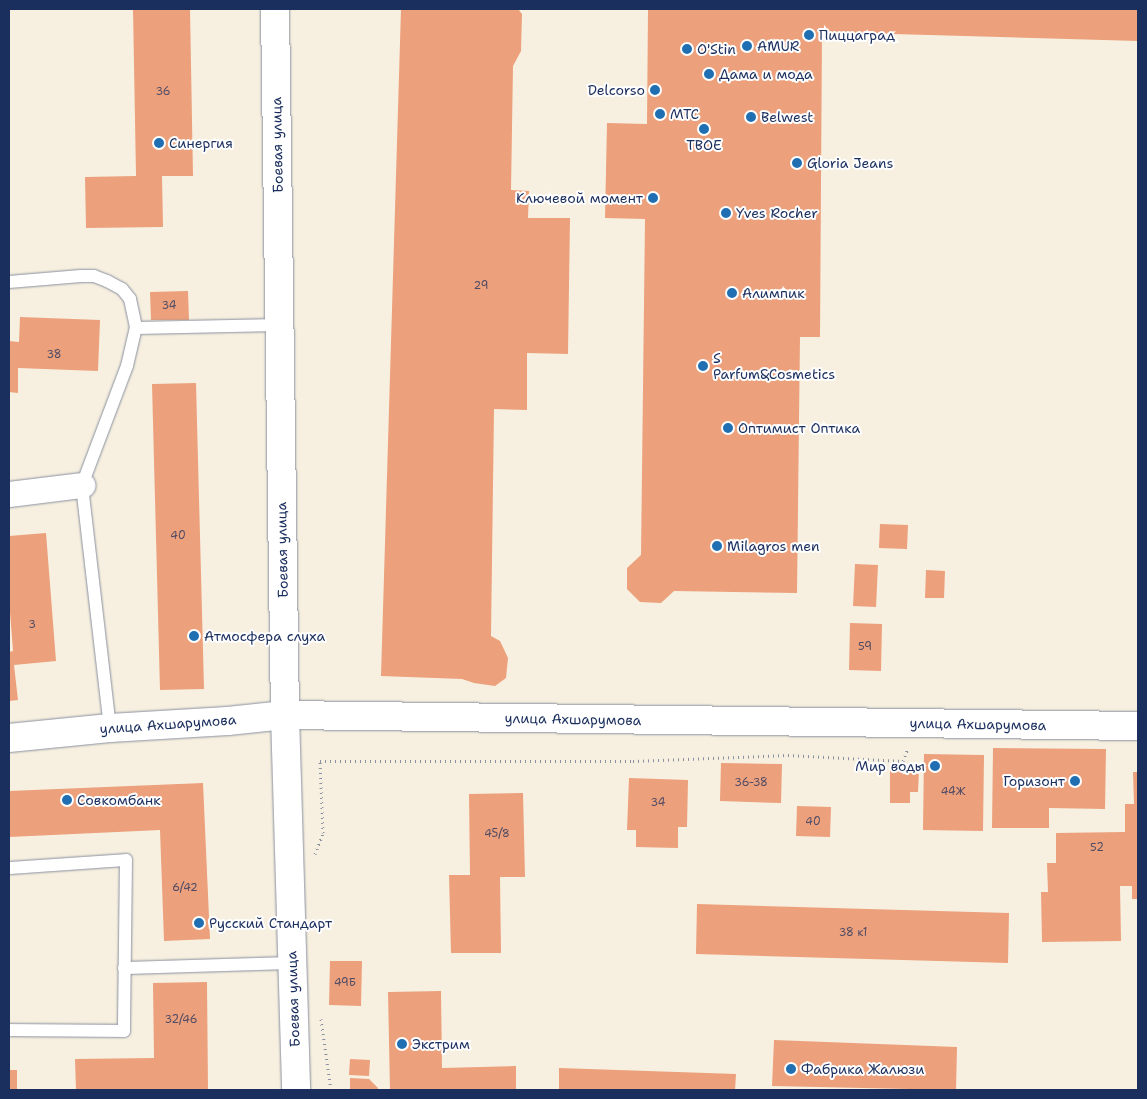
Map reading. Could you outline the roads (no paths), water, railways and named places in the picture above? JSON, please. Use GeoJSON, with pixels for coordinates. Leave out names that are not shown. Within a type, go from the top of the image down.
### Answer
{"type":"FeatureCollection","features":[{"type":"Feature","properties":{"kind":"street","name":"Боевая улица"},"geometry":{"type":"LineString","coordinates":[[275,9],[284,715],[296,1090]]}},
{"type":"Feature","properties":{"kind":"street"},"geometry":{"type":"LineString","coordinates":[[9,494],[82,485]]}},
{"type":"Feature","properties":{"kind":"street","name":"улица Ахшарумова"},"geometry":{"type":"LineString","coordinates":[[9,738],[110,728],[228,721],[284,715],[1138,726]]}},
{"type":"Feature","properties":{"kind":"lane"},"geometry":{"type":"LineString","coordinates":[[9,282],[94,276],[122,290],[130,299],[136,328],[127,366],[82,485],[110,728]]}},
{"type":"Feature","properties":{"kind":"lane"},"geometry":{"type":"LineString","coordinates":[[136,328],[279,325]]}},
{"type":"Feature","properties":{"kind":"lane"},"geometry":{"type":"LineString","coordinates":[[9,868],[126,860],[124,1031],[9,1030]]}},
{"type":"Feature","properties":{"kind":"lane"},"geometry":{"type":"LineString","coordinates":[[124,968],[292,963]]}},
{"type":"Feature","properties":{"kind":"place","name":"Пиццаград"},"geometry":{"type":"Point","coordinates":[809,35]}},
{"type":"Feature","properties":{"kind":"place","name":"AMUR"},"geometry":{"type":"Point","coordinates":[747,46]}},
{"type":"Feature","properties":{"kind":"place","name":"O'Stin"},"geometry":{"type":"Point","coordinates":[687,49]}},
{"type":"Feature","properties":{"kind":"place","name":"Дама и мода"},"geometry":{"type":"Point","coordinates":[709,74]}},
{"type":"Feature","properties":{"kind":"place","name":"Delcorso"},"geometry":{"type":"Point","coordinates":[655,90]}},
{"type":"Feature","properties":{"kind":"place","name":"МТС"},"geometry":{"type":"Point","coordinates":[660,114]}},
{"type":"Feature","properties":{"kind":"place","name":"Belwest"},"geometry":{"type":"Point","coordinates":[751,117]}},
{"type":"Feature","properties":{"kind":"place","name":"ТВОЕ"},"geometry":{"type":"Point","coordinates":[704,129]}},
{"type":"Feature","properties":{"kind":"place","name":"Синергия"},"geometry":{"type":"Point","coordinates":[159,143]}},
{"type":"Feature","properties":{"kind":"place","name":"Gloria Jeans"},"geometry":{"type":"Point","coordinates":[797,163]}},
{"type":"Feature","properties":{"kind":"place","name":"Ключевой момент"},"geometry":{"type":"Point","coordinates":[653,198]}},
{"type":"Feature","properties":{"kind":"place","name":"Yves Rocher"},"geometry":{"type":"Point","coordinates":[726,213]}},
{"type":"Feature","properties":{"kind":"place","name":"Алимпик"},"geometry":{"type":"Point","coordinates":[732,293]}},
{"type":"Feature","properties":{"kind":"place","name":"S Parfum&Cosmetics"},"geometry":{"type":"Point","coordinates":[703,366]}},
{"type":"Feature","properties":{"kind":"place","name":"Оптимист Оптика"},"geometry":{"type":"Point","coordinates":[728,428]}},
{"type":"Feature","properties":{"kind":"place","name":"Milagros men"},"geometry":{"type":"Point","coordinates":[717,546]}},
{"type":"Feature","properties":{"kind":"place","name":"Атмосфера слуха"},"geometry":{"type":"Point","coordinates":[194,636]}},
{"type":"Feature","properties":{"kind":"place","name":"Мир воды"},"geometry":{"type":"Point","coordinates":[935,766]}},
{"type":"Feature","properties":{"kind":"place","name":"Горизонт"},"geometry":{"type":"Point","coordinates":[1075,781]}},
{"type":"Feature","properties":{"kind":"place","name":"Совкомбанк"},"geometry":{"type":"Point","coordinates":[67,800]}},
{"type":"Feature","properties":{"kind":"place","name":"Русский Стандарт"},"geometry":{"type":"Point","coordinates":[199,923]}},
{"type":"Feature","properties":{"kind":"place","name":"Экстрим"},"geometry":{"type":"Point","coordinates":[402,1044]}},
{"type":"Feature","properties":{"kind":"place","name":"Фабрика Жалюзи"},"geometry":{"type":"Point","coordinates":[791,1069]}}]}
